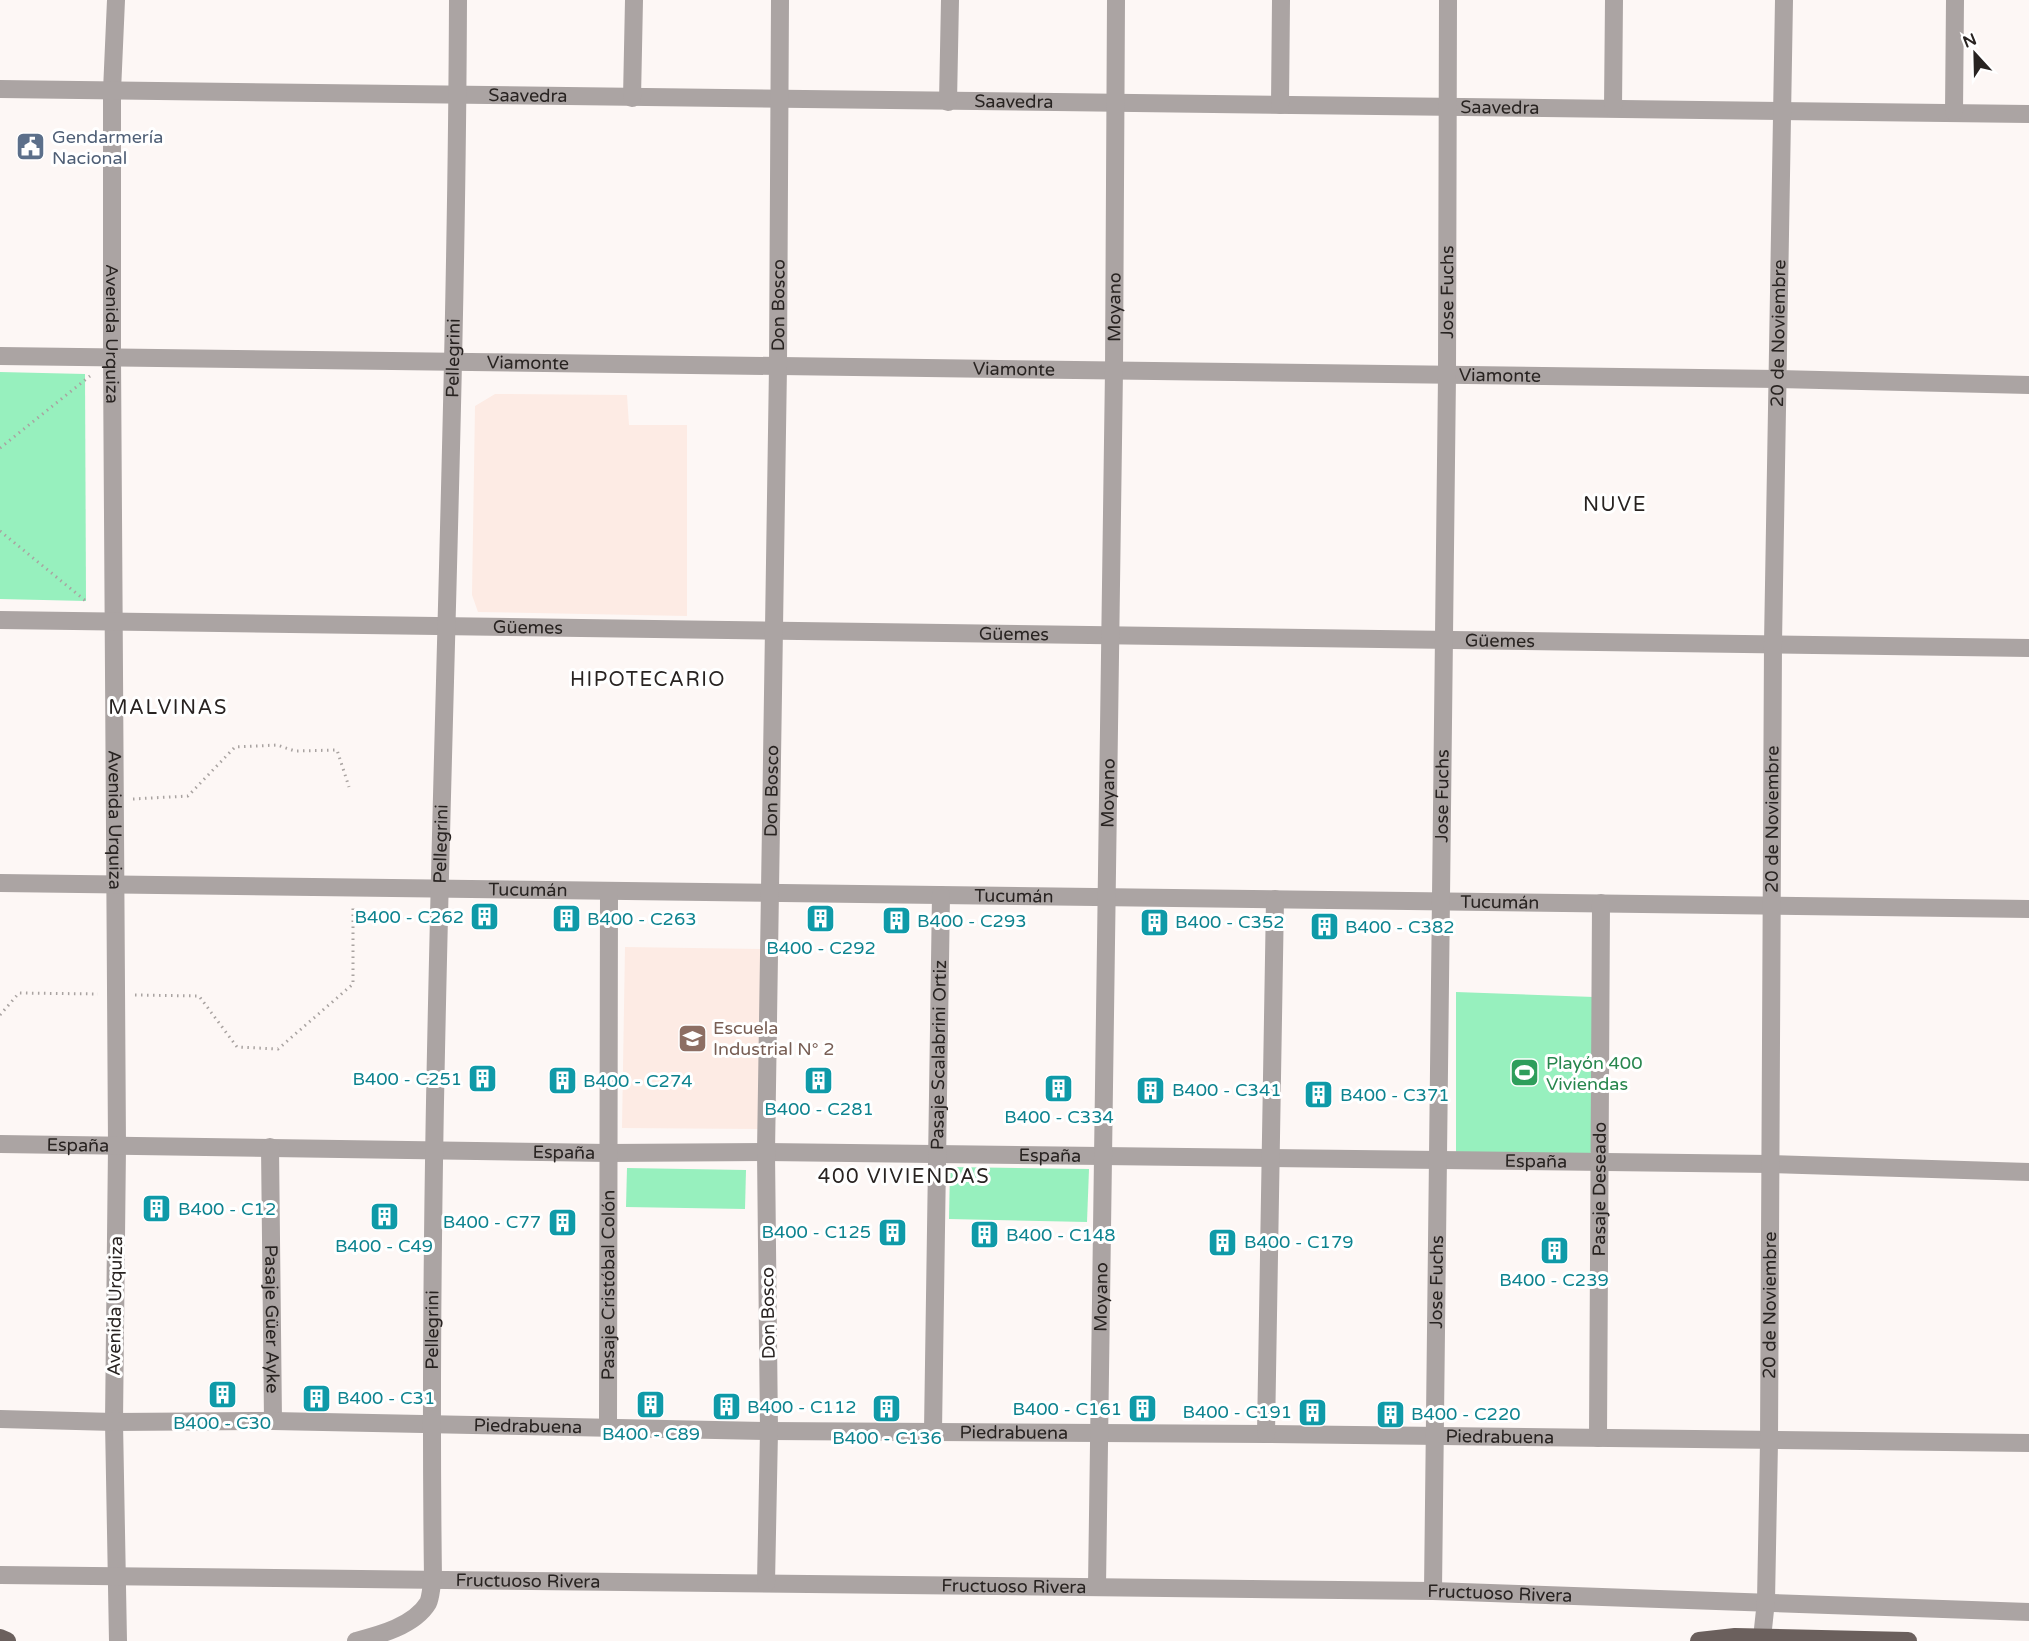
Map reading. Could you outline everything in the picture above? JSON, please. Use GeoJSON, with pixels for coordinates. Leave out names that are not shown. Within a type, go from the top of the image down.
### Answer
{"type":"FeatureCollection","features":[{"type":"Feature","properties":{"kind":"main road"},"geometry":{"type":"LineString","coordinates":[[1700,1641],[1735,1637],[1908,1641]]}},
{"type":"Feature","properties":{"kind":"main road"},"geometry":{"type":"LineString","coordinates":[[0,1638],[6,1641]]}},
{"type":"Feature","properties":{"kind":"street","name":"Avenida Urquiza"},"geometry":{"type":"LineString","coordinates":[[116,0],[112,92],[112,623],[117,1146],[114,1422],[118,1641]]}},
{"type":"Feature","properties":{"kind":"street","name":"Pellegrini"},"geometry":{"type":"LineString","coordinates":[[356,1641],[384,1633],[411,1619],[428,1603],[433,1579],[431,1425],[434,1149],[454,362],[458,0]]}},
{"type":"Feature","properties":{"kind":"street"},"geometry":{"type":"LineString","coordinates":[[633,98],[634,0]]}},
{"type":"Feature","properties":{"kind":"street","name":"Don Bosco"},"geometry":{"type":"LineString","coordinates":[[766,1583],[769,1431],[766,1152],[778,366],[780,0]]}},
{"type":"Feature","properties":{"kind":"street"},"geometry":{"type":"LineString","coordinates":[[948,102],[950,0]]}},
{"type":"Feature","properties":{"kind":"street","name":"Moyano"},"geometry":{"type":"LineString","coordinates":[[1098,1587],[1114,370],[1116,0]]}},
{"type":"Feature","properties":{"kind":"street"},"geometry":{"type":"LineString","coordinates":[[1280,105],[1281,0]]}},
{"type":"Feature","properties":{"kind":"street","name":"Jose Fuchs"},"geometry":{"type":"LineString","coordinates":[[1433,1591],[1447,375],[1448,0]]}},
{"type":"Feature","properties":{"kind":"street"},"geometry":{"type":"LineString","coordinates":[[1613,108],[1614,0]]}},
{"type":"Feature","properties":{"kind":"street","name":"20 de Noviembre"},"geometry":{"type":"LineString","coordinates":[[1762,1638],[1766,1601],[1769,1442],[1773,643],[1784,0]]}},
{"type":"Feature","properties":{"kind":"street"},"geometry":{"type":"LineString","coordinates":[[1954,0],[1954,112]]}},
{"type":"Feature","properties":{"kind":"street","name":"Saavedra"},"geometry":{"type":"LineString","coordinates":[[0,89],[2029,114]]}},
{"type":"Feature","properties":{"kind":"street","name":"Viamonte"},"geometry":{"type":"LineString","coordinates":[[0,356],[1778,379],[2029,385]]}},
{"type":"Feature","properties":{"kind":"street","name":"Güemes"},"geometry":{"type":"LineString","coordinates":[[0,620],[2029,648]]}},
{"type":"Feature","properties":{"kind":"street","name":"Tucumán"},"geometry":{"type":"LineString","coordinates":[[0,883],[2029,909]]}},
{"type":"Feature","properties":{"kind":"street","name":"Pasaje Cristóbal Colón"},"geometry":{"type":"LineString","coordinates":[[608,1427],[609,891]]}},
{"type":"Feature","properties":{"kind":"street","name":"Pasaje Scalabrini Ortiz"},"geometry":{"type":"LineString","coordinates":[[933,1431],[939,1155],[941,895]]}},
{"type":"Feature","properties":{"kind":"street"},"geometry":{"type":"LineString","coordinates":[[1266,1434],[1275,899]]}},
{"type":"Feature","properties":{"kind":"street","name":"Pasaje Deseado"},"geometry":{"type":"LineString","coordinates":[[1598,1438],[1602,903]]}},
{"type":"Feature","properties":{"kind":"street","name":"España"},"geometry":{"type":"LineString","coordinates":[[0,1144],[608,1153],[766,1152],[1770,1164],[2029,1172]]}},
{"type":"Feature","properties":{"kind":"street","name":"Pasaje Güer Ayke"},"geometry":{"type":"LineString","coordinates":[[270,1147],[273,1421]]}},
{"type":"Feature","properties":{"kind":"street","name":"Piedrabuena"},"geometry":{"type":"LineString","coordinates":[[0,1419],[114,1422],[273,1421],[769,1431],[1099,1432],[1769,1442],[2029,1443]]}},
{"type":"Feature","properties":{"kind":"street","name":"Fructuoso Rivera"},"geometry":{"type":"LineString","coordinates":[[0,1575],[1433,1591],[2029,1612]]}},
{"type":"Feature","properties":{"kind":"path"},"geometry":{"type":"LineString","coordinates":[[0,448],[112,358]]}},
{"type":"Feature","properties":{"kind":"path"},"geometry":{"type":"LineString","coordinates":[[0,531],[112,623]]}},
{"type":"Feature","properties":{"kind":"path"},"geometry":{"type":"LineString","coordinates":[[113,800],[188,796],[235,747],[277,745],[295,751],[337,750],[349,787]]}},
{"type":"Feature","properties":{"kind":"path"},"geometry":{"type":"LineString","coordinates":[[0,1015],[19,993],[199,996],[237,1047],[278,1049],[353,984],[353,888]]}},
{"type":"Feature","properties":{"kind":"shaded area"},"geometry":{"type":"Polygon","coordinates":[[[495,394],[627,395],[629,425],[687,425],[687,616],[478,612],[472,595],[475,406],[495,394]]]}},
{"type":"Feature","properties":{"kind":"shaded area","name":"Escuela Industrial N° 2"},"geometry":{"type":"Polygon","coordinates":[[[625,947],[761,949],[758,1129],[622,1128],[625,947]]]}},
{"type":"Feature","properties":{"kind":"green space"},"geometry":{"type":"Polygon","coordinates":[[[0,372],[85,374],[86,601],[0,599],[0,372]]]}},
{"type":"Feature","properties":{"kind":"green space","name":"Playón 400 Viviendas"},"geometry":{"type":"Polygon","coordinates":[[[1456,992],[1594,997],[1593,1149],[1588,1157],[1456,1159],[1456,992]]]}},
{"type":"Feature","properties":{"kind":"green space"},"geometry":{"type":"Polygon","coordinates":[[[950,1167],[1089,1169],[1087,1222],[949,1219],[950,1167]]]}},
{"type":"Feature","properties":{"kind":"green space"},"geometry":{"type":"Polygon","coordinates":[[[627,1168],[746,1170],[745,1209],[626,1207],[627,1168]]]}},
{"type":"Feature","properties":{"kind":"place","name":"Gendarmería Nacional"},"geometry":{"type":"Point","coordinates":[31,147]}},
{"type":"Feature","properties":{"kind":"place","name":"B400 - C262"},"geometry":{"type":"Point","coordinates":[485,917]}},
{"type":"Feature","properties":{"kind":"place","name":"B400 - C263"},"geometry":{"type":"Point","coordinates":[566,919]}},
{"type":"Feature","properties":{"kind":"place","name":"B400 - C292"},"geometry":{"type":"Point","coordinates":[821,919]}},
{"type":"Feature","properties":{"kind":"place","name":"B400 - C293"},"geometry":{"type":"Point","coordinates":[896,921]}},
{"type":"Feature","properties":{"kind":"place","name":"B400 - C352"},"geometry":{"type":"Point","coordinates":[1154,922]}},
{"type":"Feature","properties":{"kind":"place","name":"B400 - C382"},"geometry":{"type":"Point","coordinates":[1324,927]}},
{"type":"Feature","properties":{"kind":"place","name":"Escuela Industrial N° 2"},"geometry":{"type":"Point","coordinates":[692,1038]}},
{"type":"Feature","properties":{"kind":"place","name":"Playón 400 Viviendas"},"geometry":{"type":"Point","coordinates":[1525,1073]}},
{"type":"Feature","properties":{"kind":"place","name":"B400 - C251"},"geometry":{"type":"Point","coordinates":[483,1079]}},
{"type":"Feature","properties":{"kind":"place","name":"B400 - C281"},"geometry":{"type":"Point","coordinates":[819,1080]}},
{"type":"Feature","properties":{"kind":"place","name":"B400 - C274"},"geometry":{"type":"Point","coordinates":[562,1081]}},
{"type":"Feature","properties":{"kind":"place","name":"B400 - C334"},"geometry":{"type":"Point","coordinates":[1059,1088]}},
{"type":"Feature","properties":{"kind":"place","name":"B400 - C341"},"geometry":{"type":"Point","coordinates":[1151,1090]}},
{"type":"Feature","properties":{"kind":"place","name":"B400 - C371"},"geometry":{"type":"Point","coordinates":[1319,1095]}},
{"type":"Feature","properties":{"kind":"place","name":"B400 - C12"},"geometry":{"type":"Point","coordinates":[157,1209]}},
{"type":"Feature","properties":{"kind":"place","name":"B400 - C49"},"geometry":{"type":"Point","coordinates":[384,1217]}},
{"type":"Feature","properties":{"kind":"place","name":"B400 - C77"},"geometry":{"type":"Point","coordinates":[562,1222]}},
{"type":"Feature","properties":{"kind":"place","name":"B400 - C125"},"geometry":{"type":"Point","coordinates":[892,1232]}},
{"type":"Feature","properties":{"kind":"place","name":"B400 - C148"},"geometry":{"type":"Point","coordinates":[985,1235]}},
{"type":"Feature","properties":{"kind":"place","name":"B400 - C179"},"geometry":{"type":"Point","coordinates":[1223,1242]}},
{"type":"Feature","properties":{"kind":"place","name":"B400 - C239"},"geometry":{"type":"Point","coordinates":[1554,1251]}},
{"type":"Feature","properties":{"kind":"place","name":"B400 - C30"},"geometry":{"type":"Point","coordinates":[222,1394]}},
{"type":"Feature","properties":{"kind":"place","name":"B400 - C31"},"geometry":{"type":"Point","coordinates":[316,1398]}},
{"type":"Feature","properties":{"kind":"place","name":"B400 - C89"},"geometry":{"type":"Point","coordinates":[651,1405]}},
{"type":"Feature","properties":{"kind":"place","name":"B400 - C112"},"geometry":{"type":"Point","coordinates":[726,1407]}},
{"type":"Feature","properties":{"kind":"place","name":"B400 - C136"},"geometry":{"type":"Point","coordinates":[887,1409]}},
{"type":"Feature","properties":{"kind":"place","name":"B400 - C161"},"geometry":{"type":"Point","coordinates":[1143,1409]}},
{"type":"Feature","properties":{"kind":"place","name":"B400 - C191"},"geometry":{"type":"Point","coordinates":[1313,1412]}},
{"type":"Feature","properties":{"kind":"place","name":"B400 - C220"},"geometry":{"type":"Point","coordinates":[1390,1414]}},
{"type":"Feature","properties":{"kind":"district","name":"NUVE"},"geometry":{"type":"Point","coordinates":[1615,504]}},
{"type":"Feature","properties":{"kind":"district","name":"HIPOTECARIO"},"geometry":{"type":"Point","coordinates":[648,679]}},
{"type":"Feature","properties":{"kind":"district","name":"MALVINAS"},"geometry":{"type":"Point","coordinates":[168,707]}},
{"type":"Feature","properties":{"kind":"district","name":"400 VIVIENDAS"},"geometry":{"type":"Point","coordinates":[904,1176]}}]}
